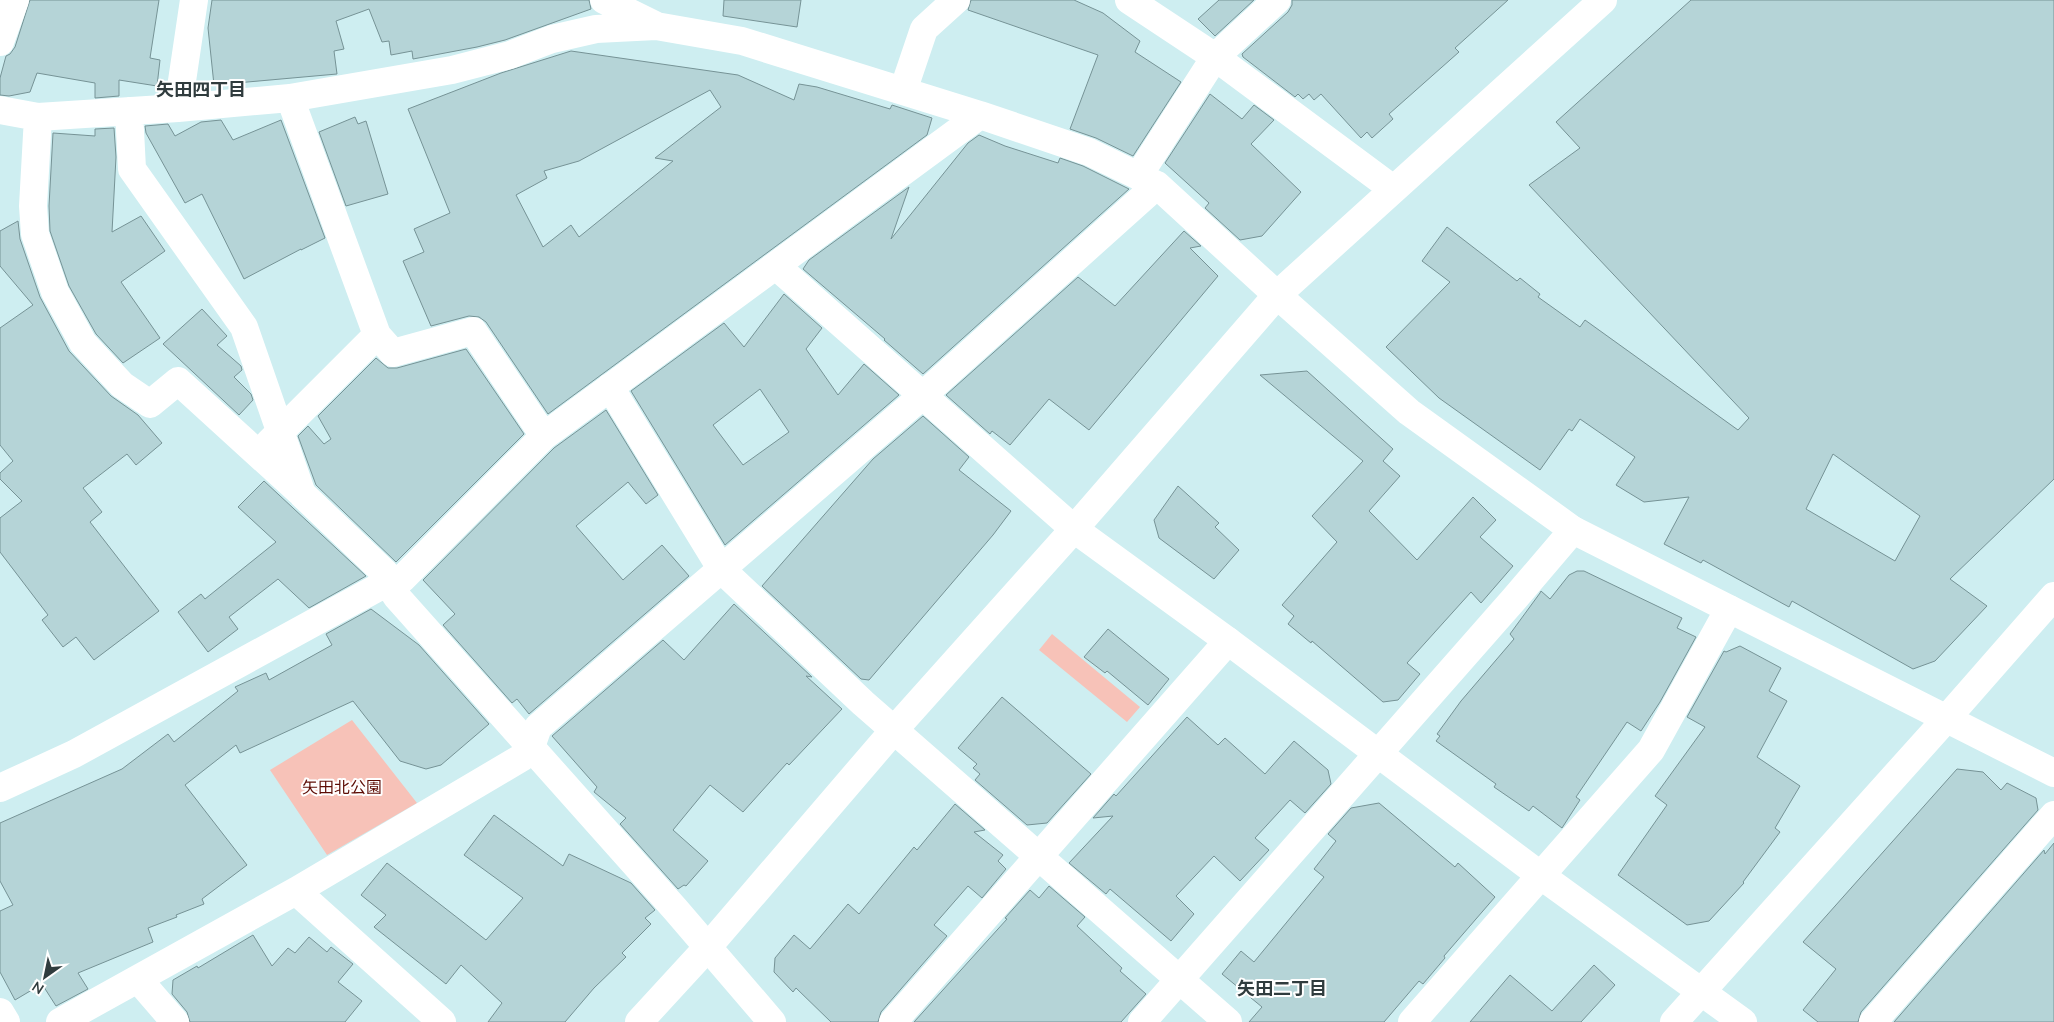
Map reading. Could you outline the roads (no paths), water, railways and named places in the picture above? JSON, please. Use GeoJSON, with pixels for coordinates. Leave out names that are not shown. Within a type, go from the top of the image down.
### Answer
{"type":"FeatureCollection","features":[{"type":"Feature","properties":{"kind":"street"},"geometry":{"type":"LineString","coordinates":[[0,42],[15,0]]}},
{"type":"Feature","properties":{"kind":"street"},"geometry":{"type":"LineString","coordinates":[[178,108],[194,0]]}},
{"type":"Feature","properties":{"kind":"street"},"geometry":{"type":"LineString","coordinates":[[604,0],[656,26]]}},
{"type":"Feature","properties":{"kind":"street"},"geometry":{"type":"LineString","coordinates":[[903,91],[924,29],[956,0]]}},
{"type":"Feature","properties":{"kind":"street"},"geometry":{"type":"LineString","coordinates":[[1129,0],[1215,57],[1393,189]]}},
{"type":"Feature","properties":{"kind":"street"},"geometry":{"type":"LineString","coordinates":[[60,1022],[296,891],[521,758],[531,747],[538,727],[922,396],[1148,180],[1215,57],[1277,0]]}},
{"type":"Feature","properties":{"kind":"street"},"geometry":{"type":"LineString","coordinates":[[639,1022],[706,948],[894,730],[1074,529],[1277,295],[1603,0]]}},
{"type":"Feature","properties":{"kind":"street"},"geometry":{"type":"LineString","coordinates":[[0,110],[38,116],[178,108],[290,98],[452,70],[510,55],[552,39],[596,29],[656,26],[742,41],[980,115],[1090,152],[1148,180],[1409,412],[1573,530],[2054,773]]}},
{"type":"Feature","properties":{"kind":"street"},"geometry":{"type":"LineString","coordinates":[[290,98],[377,335],[393,353],[473,331],[544,436]]}},
{"type":"Feature","properties":{"kind":"street"},"geometry":{"type":"LineString","coordinates":[[129,111],[132,169],[244,327],[302,494]]}},
{"type":"Feature","properties":{"kind":"street"},"geometry":{"type":"LineString","coordinates":[[0,788],[74,754],[377,588],[402,579],[544,436],[980,115]]}},
{"type":"Feature","properties":{"kind":"street"},"geometry":{"type":"LineString","coordinates":[[38,116],[33,206],[35,234],[55,292],[83,343],[122,385],[150,404],[178,381],[385,573],[397,597],[675,908],[706,948],[772,1022]]}},
{"type":"Feature","properties":{"kind":"street"},"geometry":{"type":"LineString","coordinates":[[776,266],[1074,529],[1228,641],[1376,754],[1540,875],[1743,1022]]}},
{"type":"Feature","properties":{"kind":"street"},"geometry":{"type":"LineString","coordinates":[[258,454],[377,335]]}},
{"type":"Feature","properties":{"kind":"street"},"geometry":{"type":"LineString","coordinates":[[610,386],[722,570],[894,730],[1228,1022]]}},
{"type":"Feature","properties":{"kind":"street"},"geometry":{"type":"LineString","coordinates":[[1142,1022],[1573,530]]}},
{"type":"Feature","properties":{"kind":"street"},"geometry":{"type":"LineString","coordinates":[[1674,1022],[2054,596]]}},
{"type":"Feature","properties":{"kind":"street"},"geometry":{"type":"LineString","coordinates":[[1412,1022],[1651,750],[1729,609]]}},
{"type":"Feature","properties":{"kind":"street"},"geometry":{"type":"LineString","coordinates":[[893,1022],[1228,641]]}},
{"type":"Feature","properties":{"kind":"street"},"geometry":{"type":"LineString","coordinates":[[1873,1022],[2054,815]]}},
{"type":"Feature","properties":{"kind":"street"},"geometry":{"type":"LineString","coordinates":[[296,891],[442,1022]]}},
{"type":"Feature","properties":{"kind":"street"},"geometry":{"type":"LineString","coordinates":[[138,979],[176,1022]]}},
{"type":"Feature","properties":{"kind":"street"},"geometry":{"type":"LineString","coordinates":[[0,1012],[6,1022]]}},
{"type":"Feature","properties":{"kind":"district","name":"矢田四丁目"},"geometry":{"type":"Point","coordinates":[201,90]}},
{"type":"Feature","properties":{"kind":"district","name":"矢田二丁目"},"geometry":{"type":"Point","coordinates":[1282,989]}},
{"type":"Feature","properties":{"kind":"park label","name":"矢田北公園"},"geometry":{"type":"Point","coordinates":[342,788]}}]}
